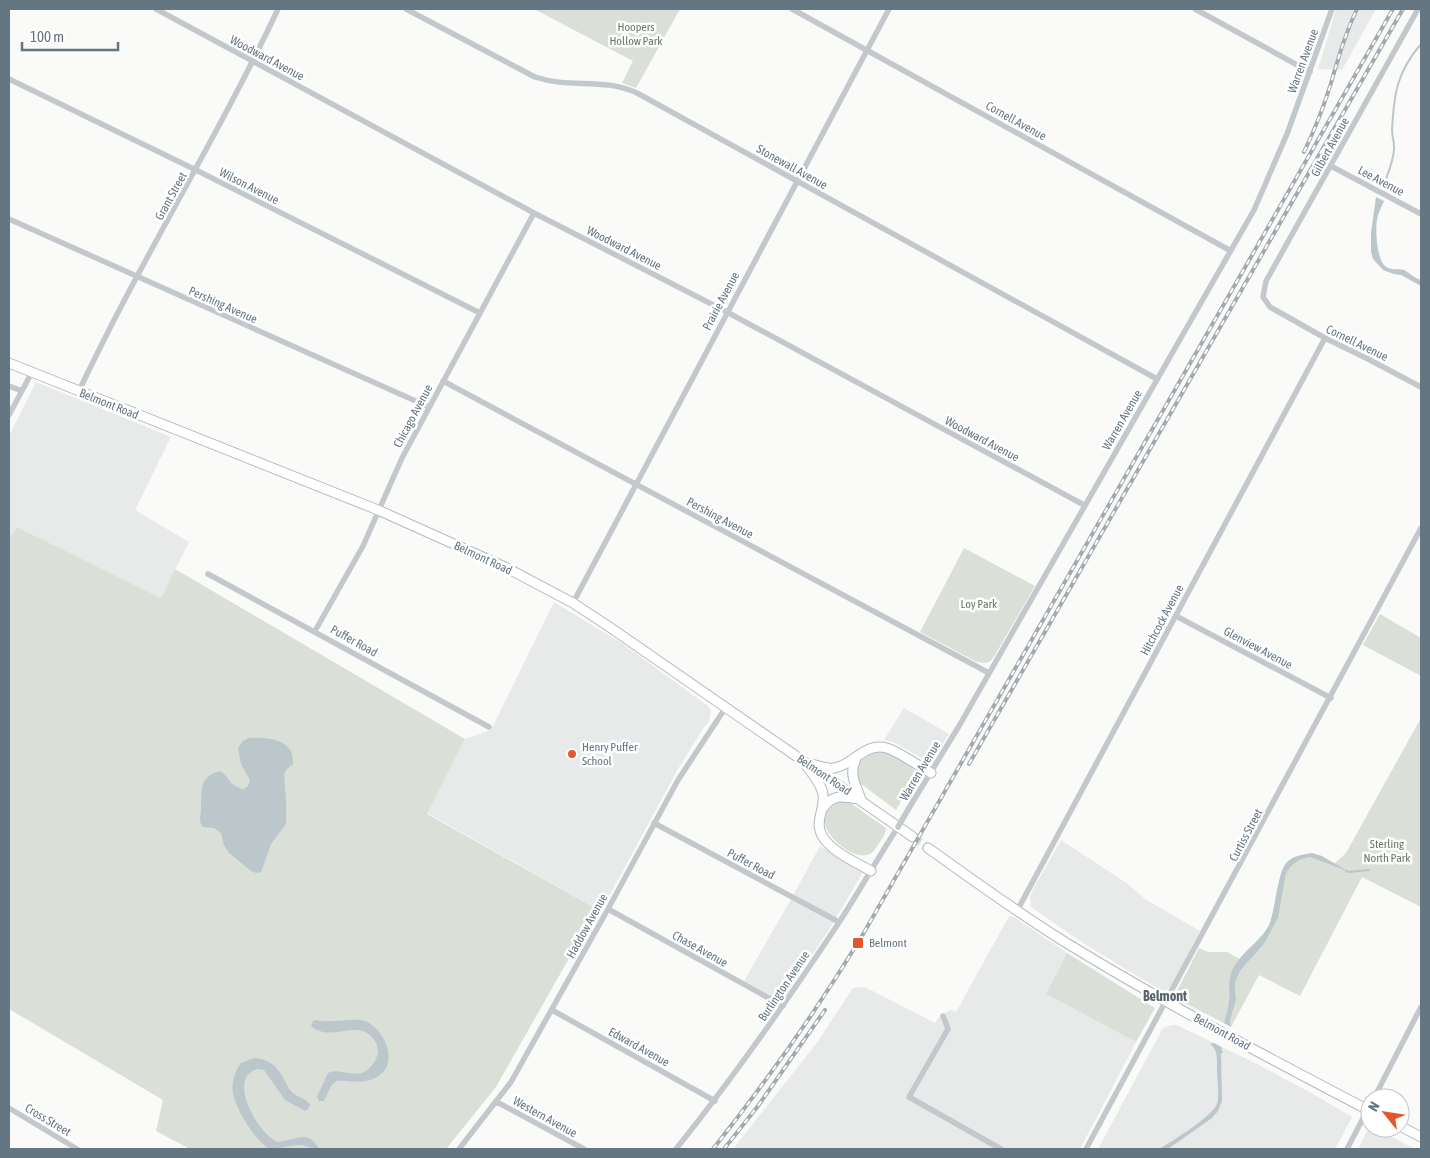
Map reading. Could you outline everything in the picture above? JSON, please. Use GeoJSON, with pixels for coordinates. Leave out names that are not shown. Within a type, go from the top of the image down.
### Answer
{"type":"FeatureCollection","features":[{"type":"Feature","properties":{"kind":"main road","name":"Belmont Road"},"geometry":{"type":"LineString","coordinates":[[9,363],[378,510],[505,567],[573,603],[913,836]]}},
{"type":"Feature","properties":{"kind":"main road"},"geometry":{"type":"LineString","coordinates":[[804,762],[834,768],[843,765],[868,748],[878,747],[888,748],[931,773]]}},
{"type":"Feature","properties":{"kind":"main road"},"geometry":{"type":"LineString","coordinates":[[857,756],[852,775],[861,800]]}},
{"type":"Feature","properties":{"kind":"main road"},"geometry":{"type":"LineString","coordinates":[[804,762],[822,788],[823,800],[819,828],[826,841],[834,849],[871,871]]}},
{"type":"Feature","properties":{"kind":"main road"},"geometry":{"type":"LineString","coordinates":[[820,812],[828,801],[834,798],[845,797],[861,800]]}},
{"type":"Feature","properties":{"kind":"main road","name":"Belmont Road"},"geometry":{"type":"LineString","coordinates":[[928,848],[1017,911],[1073,946],[1220,1032],[1360,1103]]}},
{"type":"Feature","properties":{"kind":"street","name":"Woodward Avenue"},"geometry":{"type":"LineString","coordinates":[[156,9],[534,213],[727,312],[1084,505]]}},
{"type":"Feature","properties":{"kind":"street","name":"Grant Street"},"geometry":{"type":"LineString","coordinates":[[79,392],[137,278],[253,62],[278,9]]}},
{"type":"Feature","properties":{"kind":"street","name":"Stonewall Avenue"},"geometry":{"type":"LineString","coordinates":[[406,9],[535,77],[557,82],[601,83],[626,88],[1157,379]]}},
{"type":"Feature","properties":{"kind":"street","name":"Cornell Avenue"},"geometry":{"type":"LineString","coordinates":[[792,9],[1231,251]]}},
{"type":"Feature","properties":{"kind":"street","name":"Prairie Avenue"},"geometry":{"type":"LineString","coordinates":[[573,603],[889,9]]}},
{"type":"Feature","properties":{"kind":"street"},"geometry":{"type":"LineString","coordinates":[[1195,9],[1310,72]]}},
{"type":"Feature","properties":{"kind":"street","name":"Warren Avenue"},"geometry":{"type":"LineString","coordinates":[[898,827],[931,773],[1231,251],[1268,180],[1332,9]]}},
{"type":"Feature","properties":{"kind":"street","name":"Gilbert Avenue"},"geometry":{"type":"LineString","coordinates":[[1263,297],[1266,281],[1332,166],[1418,9]]}},
{"type":"Feature","properties":{"kind":"street","name":"Wilson Avenue"},"geometry":{"type":"LineString","coordinates":[[9,79],[196,170],[480,313]]}},
{"type":"Feature","properties":{"kind":"street","name":"Lee Avenue"},"geometry":{"type":"LineString","coordinates":[[1332,166],[1421,214]]}},
{"type":"Feature","properties":{"kind":"street","name":"Chicago Avenue"},"geometry":{"type":"LineString","coordinates":[[315,631],[363,546],[399,464],[534,213]]}},
{"type":"Feature","properties":{"kind":"street","name":"Pershing Avenue"},"geometry":{"type":"LineString","coordinates":[[9,220],[429,407]]}},
{"type":"Feature","properties":{"kind":"street","name":"Cornell Avenue"},"geometry":{"type":"LineString","coordinates":[[1263,297],[1270,307],[1325,338],[1421,387]]}},
{"type":"Feature","properties":{"kind":"street","name":"Hitchcock Avenue"},"geometry":{"type":"LineString","coordinates":[[1017,911],[1325,338]]}},
{"type":"Feature","properties":{"kind":"street"},"geometry":{"type":"LineString","coordinates":[[9,415],[32,372]]}},
{"type":"Feature","properties":{"kind":"street","name":"Pershing Avenue"},"geometry":{"type":"LineString","coordinates":[[443,381],[989,672]]}},
{"type":"Feature","properties":{"kind":"street"},"geometry":{"type":"LineString","coordinates":[[9,386],[22,391]]}},
{"type":"Feature","properties":{"kind":"street","name":"Curtiss Street"},"geometry":{"type":"LineString","coordinates":[[1086,1149],[1331,698],[1421,528]]}},
{"type":"Feature","properties":{"kind":"street","name":"Puffer Road"},"geometry":{"type":"LineString","coordinates":[[208,574],[489,727]]}},
{"type":"Feature","properties":{"kind":"street","name":"Glenview Avenue"},"geometry":{"type":"LineString","coordinates":[[1176,616],[1331,698]]}},
{"type":"Feature","properties":{"kind":"street","name":"Haddow Avenue"},"geometry":{"type":"LineString","coordinates":[[459,1149],[511,1082],[682,773],[726,707]]}},
{"type":"Feature","properties":{"kind":"street","name":"Puffer Road"},"geometry":{"type":"LineString","coordinates":[[654,823],[839,922]]}},
{"type":"Feature","properties":{"kind":"street","name":"Burlington Avenue"},"geometry":{"type":"LineString","coordinates":[[676,1149],[715,1101],[783,1006],[839,922],[898,827]]}},
{"type":"Feature","properties":{"kind":"street","name":"Chase Avenue"},"geometry":{"type":"LineString","coordinates":[[608,909],[783,1006]]}},
{"type":"Feature","properties":{"kind":"street"},"geometry":{"type":"LineString","coordinates":[[1379,1088],[1421,1007]]}},
{"type":"Feature","properties":{"kind":"street","name":"Edward Avenue"},"geometry":{"type":"LineString","coordinates":[[552,1010],[715,1101]]}},
{"type":"Feature","properties":{"kind":"street"},"geometry":{"type":"LineString","coordinates":[[943,1016],[948,1028],[909,1097],[1001,1149]]}},
{"type":"Feature","properties":{"kind":"street","name":"Western Avenue"},"geometry":{"type":"LineString","coordinates":[[497,1102],[584,1149]]}},
{"type":"Feature","properties":{"kind":"street","name":"Cross Street"},"geometry":{"type":"LineString","coordinates":[[9,1108],[77,1149]]}},
{"type":"Feature","properties":{"kind":"street"},"geometry":{"type":"LineString","coordinates":[[1347,1149],[1360,1125]]}},
{"type":"Feature","properties":{"kind":"shaded area"},"geometry":{"type":"Polygon","coordinates":[[[1336,9],[1376,9],[1342,70],[1318,69],[1336,9]]]}},
{"type":"Feature","properties":{"kind":"shaded area"},"geometry":{"type":"Polygon","coordinates":[[[1376,197],[1384,201],[1376,225],[1377,244],[1382,262],[1387,268],[1404,270],[1421,280],[1421,286],[1401,275],[1383,270],[1373,259],[1371,233],[1376,197]]]}},
{"type":"Feature","properties":{"kind":"shaded area"},"geometry":{"type":"Polygon","coordinates":[[[36,382],[171,437],[135,510],[189,542],[161,598],[17,527],[9,538],[9,436],[36,382]]]}},
{"type":"Feature","properties":{"kind":"shaded area","name":"Henry Puffer School"},"geometry":{"type":"Polygon","coordinates":[[[554,602],[623,644],[711,710],[709,722],[678,769],[601,911],[427,813],[465,739],[491,730],[554,602]]]}},
{"type":"Feature","properties":{"kind":"shaded area"},"geometry":{"type":"Polygon","coordinates":[[[904,708],[949,734],[931,763],[893,742],[884,740],[904,708]]]}},
{"type":"Feature","properties":{"kind":"shaded area"},"geometry":{"type":"Polygon","coordinates":[[[249,738],[279,741],[290,749],[293,764],[286,770],[284,775],[286,824],[271,844],[261,872],[256,873],[229,853],[224,845],[221,833],[214,828],[203,827],[200,820],[202,790],[208,777],[220,771],[235,786],[244,789],[248,786],[250,780],[241,764],[238,748],[243,741],[249,738]]]}},
{"type":"Feature","properties":{"kind":"shaded area"},"geometry":{"type":"Polygon","coordinates":[[[1061,840],[1128,884],[1145,899],[1200,931],[1170,989],[1162,991],[1083,943],[1031,907],[1030,897],[1033,889],[1061,840]]]}},
{"type":"Feature","properties":{"kind":"shaded area"},"geometry":{"type":"Polygon","coordinates":[[[820,846],[863,872],[830,928],[781,1002],[744,981],[820,846]]]}},
{"type":"Feature","properties":{"kind":"shaded area"},"geometry":{"type":"Polygon","coordinates":[[[1312,853],[1322,856],[1349,872],[1310,857],[1302,859],[1290,867],[1286,874],[1278,918],[1264,944],[1240,971],[1235,983],[1236,1000],[1230,1021],[1231,1027],[1224,1023],[1229,1001],[1230,977],[1234,967],[1269,925],[1281,874],[1287,862],[1295,857],[1312,853]]]}},
{"type":"Feature","properties":{"kind":"shaded area"},"geometry":{"type":"Polygon","coordinates":[[[1009,916],[1014,917],[1067,953],[1046,994],[1136,1042],[1080,1149],[733,1149],[816,1044],[853,988],[865,987],[935,1023],[938,1018],[950,1010],[956,1012],[1009,916]]]}},
{"type":"Feature","properties":{"kind":"shaded area"},"geometry":{"type":"Polygon","coordinates":[[[315,1020],[360,1020],[372,1025],[379,1031],[387,1047],[388,1064],[384,1071],[377,1077],[367,1081],[336,1081],[331,1086],[324,1101],[319,1101],[317,1097],[328,1073],[337,1071],[357,1074],[366,1071],[377,1057],[378,1050],[375,1040],[366,1032],[358,1030],[318,1031],[311,1026],[315,1020]]]}},
{"type":"Feature","properties":{"kind":"shaded area"},"geometry":{"type":"Polygon","coordinates":[[[1177,1025],[1257,1064],[1352,1117],[1335,1149],[1098,1149],[1163,1028],[1177,1025]]]}},
{"type":"Feature","properties":{"kind":"shaded area"},"geometry":{"type":"Polygon","coordinates":[[[1214,1043],[1221,1047],[1223,1053],[1221,1053],[1222,1101],[1218,1111],[1212,1118],[1168,1149],[1159,1149],[1200,1122],[1217,1104],[1216,1055],[1213,1046],[1210,1044],[1214,1043]]]}},
{"type":"Feature","properties":{"kind":"shaded area"},"geometry":{"type":"Polygon","coordinates":[[[254,1058],[265,1060],[273,1065],[290,1090],[306,1100],[310,1105],[305,1111],[285,1100],[264,1070],[258,1069],[249,1074],[245,1083],[245,1094],[248,1106],[262,1129],[278,1142],[306,1137],[315,1143],[319,1149],[299,1145],[269,1149],[252,1132],[235,1100],[233,1081],[241,1063],[254,1058]]]}},
{"type":"Feature","properties":{"kind":"shaded area"},"geometry":{"type":"Polygon","coordinates":[[[1364,1138],[1394,1138],[1415,1149],[1358,1149],[1364,1138]]]}},
{"type":"Feature","properties":{"kind":"green space","name":"Hoopers Hollow Park"},"geometry":{"type":"Polygon","coordinates":[[[534,9],[680,9],[636,88],[622,83],[633,61],[534,9]]]}},
{"type":"Feature","properties":{"kind":"green space"},"geometry":{"type":"Polygon","coordinates":[[[17,527],[161,598],[175,569],[465,739],[427,814],[597,909],[496,1087],[446,1149],[190,1149],[156,1131],[163,1100],[9,1009],[9,538],[17,527]]]}},
{"type":"Feature","properties":{"kind":"green space","name":"Loy Park"},"geometry":{"type":"Polygon","coordinates":[[[964,548],[1035,586],[995,655],[987,663],[975,661],[920,632],[964,548]]]}},
{"type":"Feature","properties":{"kind":"green space"},"geometry":{"type":"Polygon","coordinates":[[[1380,614],[1421,638],[1421,676],[1363,645],[1380,614]]]}},
{"type":"Feature","properties":{"kind":"green space","name":"Sterling North Park"},"geometry":{"type":"Polygon","coordinates":[[[1421,718],[1421,907],[1362,877],[1300,996],[1259,975],[1231,1027],[1230,1021],[1236,1000],[1235,983],[1240,971],[1264,944],[1278,918],[1288,870],[1302,859],[1310,857],[1343,870],[1334,864],[1346,853],[1421,718]]]}},
{"type":"Feature","properties":{"kind":"green space"},"geometry":{"type":"Polygon","coordinates":[[[876,751],[896,755],[908,764],[916,774],[896,810],[856,780],[860,761],[876,751]]]}},
{"type":"Feature","properties":{"kind":"green space"},"geometry":{"type":"Polygon","coordinates":[[[838,799],[849,802],[886,828],[880,842],[870,854],[853,853],[836,841],[829,832],[824,823],[824,814],[828,806],[838,799]]]}},
{"type":"Feature","properties":{"kind":"green space"},"geometry":{"type":"Polygon","coordinates":[[[1199,948],[1208,952],[1227,952],[1240,959],[1232,974],[1224,1023],[1179,1000],[1176,996],[1199,948]]]}},
{"type":"Feature","properties":{"kind":"green space"},"geometry":{"type":"Polygon","coordinates":[[[1067,953],[1155,1008],[1136,1042],[1046,994],[1067,953]]]}},
{"type":"Feature","properties":{"kind":"waterway"},"geometry":{"type":"LineString","coordinates":[[1383,187],[1394,151],[1392,130],[1395,95],[1406,65],[1421,44]]}},
{"type":"Feature","properties":{"kind":"waterway"},"geometry":{"type":"LineString","coordinates":[[1346,871],[1369,870]]}},
{"type":"Feature","properties":{"kind":"tunnel"},"geometry":{"type":"LineString","coordinates":[[913,837],[928,848]]}},
{"type":"Feature","properties":{"kind":"railway"},"geometry":{"type":"LineString","coordinates":[[1304,152],[1322,109],[1357,9]]}},
{"type":"Feature","properties":{"kind":"railway"},"geometry":{"type":"LineString","coordinates":[[713,1149],[791,1045],[862,936],[1393,9]]}},
{"type":"Feature","properties":{"kind":"railway"},"geometry":{"type":"LineString","coordinates":[[969,764],[1403,9]]}},
{"type":"Feature","properties":{"kind":"railway"},"geometry":{"type":"LineString","coordinates":[[724,1149],[758,1106],[825,1010]]}},
{"type":"Feature","properties":{"kind":"place","name":"Henry Puffer School"},"geometry":{"type":"Point","coordinates":[572,754]}},
{"type":"Feature","properties":{"kind":"place","name":"Belmont"},"geometry":{"type":"Point","coordinates":[858,943]}},
{"type":"Feature","properties":{"kind":"district","name":"Belmont"},"geometry":{"type":"Point","coordinates":[1165,996]}}]}
